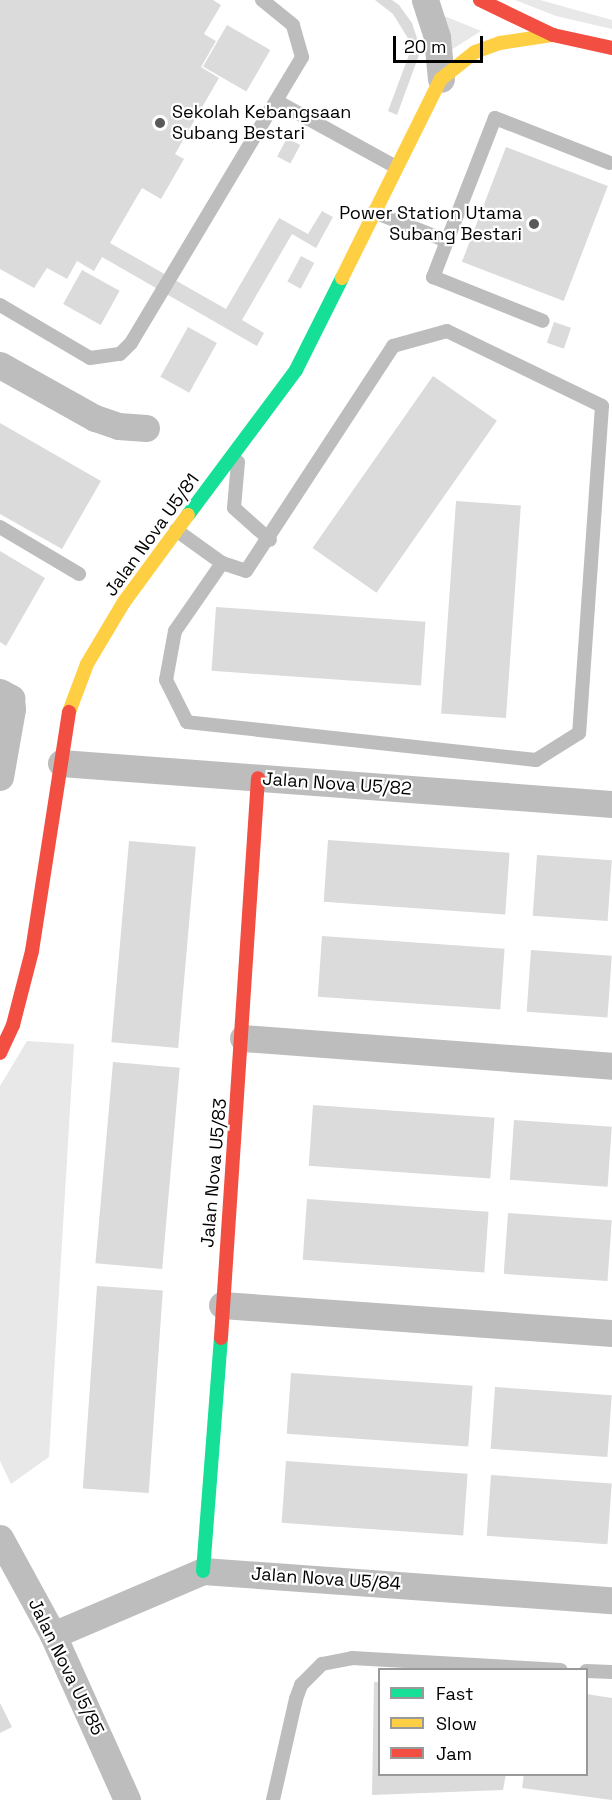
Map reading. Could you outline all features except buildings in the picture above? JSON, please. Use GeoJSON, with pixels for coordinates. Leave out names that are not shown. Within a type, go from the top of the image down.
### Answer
{"type":"FeatureCollection","features":[{"type":"Feature","properties":{"kind":"street"},"geometry":{"type":"LineString","coordinates":[[425,0],[437,37],[441,80]]}},
{"type":"Feature","properties":{"kind":"street"},"geometry":{"type":"LineString","coordinates":[[480,0],[553,35],[612,48]]}},
{"type":"Feature","properties":{"kind":"street"},"geometry":{"type":"LineString","coordinates":[[441,80],[475,52],[500,43],[553,35]]}},
{"type":"Feature","properties":{"kind":"street","name":"Jalan Nova U5/81"},"geometry":{"type":"LineString","coordinates":[[0,1053],[13,1025],[32,951],[69,713],[87,664],[124,602],[297,370],[441,80]]}},
{"type":"Feature","properties":{"kind":"street"},"geometry":{"type":"LineString","coordinates":[[0,365],[95,418],[118,426],[146,428]]}},
{"type":"Feature","properties":{"kind":"street"},"geometry":{"type":"LineString","coordinates":[[0,777],[6,695]]}},
{"type":"Feature","properties":{"kind":"street","name":"Jalan Nova U5/82"},"geometry":{"type":"LineString","coordinates":[[61,763],[612,804]]}},
{"type":"Feature","properties":{"kind":"street","name":"Jalan Nova U5/83"},"geometry":{"type":"LineString","coordinates":[[203,1570],[243,1038],[258,778]]}},
{"type":"Feature","properties":{"kind":"street"},"geometry":{"type":"LineString","coordinates":[[243,1038],[612,1066]]}},
{"type":"Feature","properties":{"kind":"street"},"geometry":{"type":"LineString","coordinates":[[222,1305],[612,1333]]}},
{"type":"Feature","properties":{"kind":"street","name":"Jalan Nova U5/85"},"geometry":{"type":"LineString","coordinates":[[0,1538],[53,1635],[127,1800]]}},
{"type":"Feature","properties":{"kind":"street","name":"Jalan Nova U5/84"},"geometry":{"type":"LineString","coordinates":[[53,1635],[203,1570],[612,1600]]}},
{"type":"Feature","properties":{"kind":"lane"},"geometry":{"type":"LineString","coordinates":[[0,305],[90,358],[120,354],[131,343],[278,102],[302,57],[293,25],[262,0]]}},
{"type":"Feature","properties":{"kind":"lane"},"geometry":{"type":"LineString","coordinates":[[278,102],[396,167]]}},
{"type":"Feature","properties":{"kind":"lane"},"geometry":{"type":"LineString","coordinates":[[543,321],[433,277],[495,118],[610,163]]}},
{"type":"Feature","properties":{"kind":"lane"},"geometry":{"type":"LineString","coordinates":[[374,212],[447,241]]}},
{"type":"Feature","properties":{"kind":"lane"},"geometry":{"type":"LineString","coordinates":[[176,530],[222,563],[246,572],[270,540],[393,346],[447,331],[602,406],[579,733],[536,760],[188,722],[166,680],[170,654],[175,631],[222,563]]}},
{"type":"Feature","properties":{"kind":"lane"},"geometry":{"type":"LineString","coordinates":[[240,448],[234,508],[270,540]]}},
{"type":"Feature","properties":{"kind":"lane"},"geometry":{"type":"LineString","coordinates":[[0,527],[79,574]]}},
{"type":"Feature","properties":{"kind":"lane"},"geometry":{"type":"LineString","coordinates":[[273,1800],[301,1685],[322,1664],[352,1658],[526,1668]]}},
{"type":"Feature","properties":{"kind":"lane"},"geometry":{"type":"LineString","coordinates":[[588,1671],[612,1672]]}},
{"type":"Feature","properties":{"kind":"shaded area"},"geometry":{"type":"Polygon","coordinates":[[[515,0],[540,0],[612,20],[612,29],[556,16],[515,0]]]}},
{"type":"Feature","properties":{"kind":"shaded area"},"geometry":{"type":"Polygon","coordinates":[[[442,15],[481,31],[448,52],[442,15]]]}},
{"type":"Feature","properties":{"kind":"shaded area"},"geometry":{"type":"Polygon","coordinates":[[[27,1041],[74,1044],[49,1457],[11,1484],[0,1461],[0,1086],[27,1041]]]}},
{"type":"Feature","properties":{"kind":"traffic: fast"},"geometry":{"type":"LineString","coordinates":[[188,515],[296,370],[342,278]]}},
{"type":"Feature","properties":{"kind":"traffic: fast"},"geometry":{"type":"LineString","coordinates":[[203,1571],[221,1338]]}},
{"type":"Feature","properties":{"kind":"traffic: slow"},"geometry":{"type":"LineString","coordinates":[[342,278],[441,79],[475,52],[500,43],[553,35]]}},
{"type":"Feature","properties":{"kind":"traffic: slow"},"geometry":{"type":"LineString","coordinates":[[69,712],[87,664],[124,602],[188,515]]}},
{"type":"Feature","properties":{"kind":"traffic: jam"},"geometry":{"type":"LineString","coordinates":[[480,0],[553,35],[612,48]]}},
{"type":"Feature","properties":{"kind":"traffic: jam"},"geometry":{"type":"LineString","coordinates":[[0,1053],[13,1025],[32,951],[69,712]]}},
{"type":"Feature","properties":{"kind":"traffic: jam"},"geometry":{"type":"LineString","coordinates":[[221,1338],[258,778]]}},
{"type":"Feature","properties":{"kind":"place","name":"Sekolah Kebangsaan Subang Bestari"},"geometry":{"type":"Point","coordinates":[160,123]}},
{"type":"Feature","properties":{"kind":"place","name":"Power Station Utama Subang Bestari"},"geometry":{"type":"Point","coordinates":[534,224]}}]}
